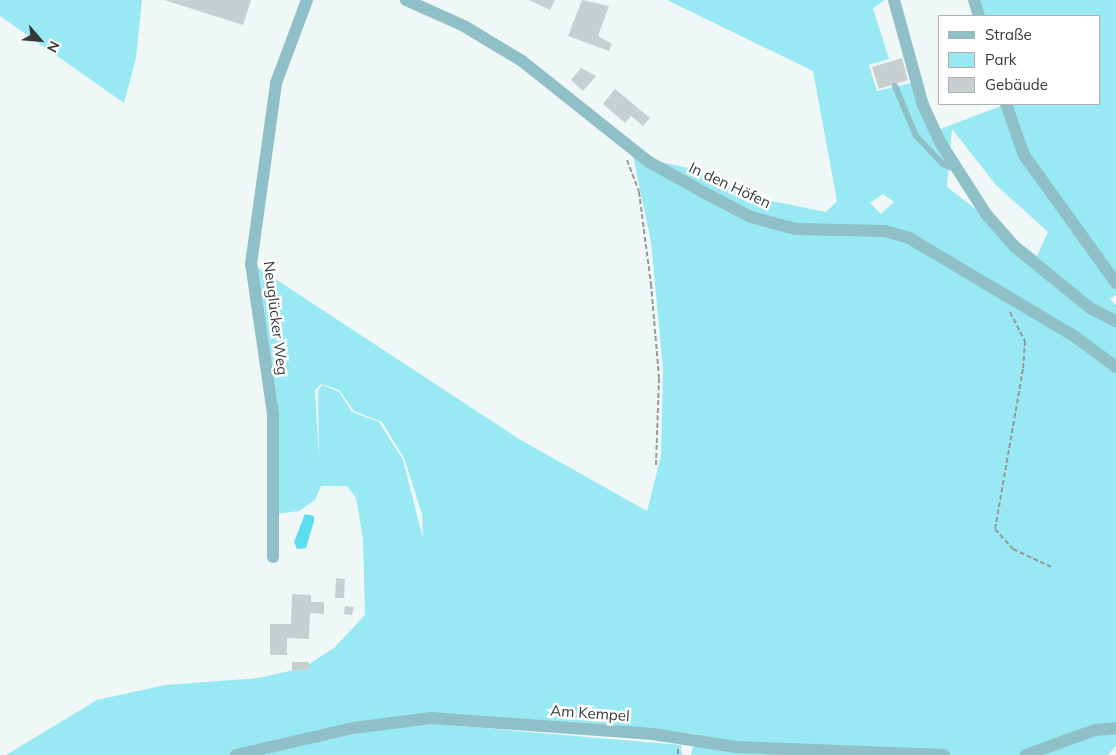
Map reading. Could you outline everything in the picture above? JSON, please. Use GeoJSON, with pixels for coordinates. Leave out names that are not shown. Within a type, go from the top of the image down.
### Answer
{"type":"FeatureCollection","features":[{"type":"Feature","properties":{"kind":"street","name":"Neuglücker Weg"},"geometry":{"type":"LineString","coordinates":[[273,557],[273,414],[251,264],[276,83],[307,0]]}},
{"type":"Feature","properties":{"kind":"street","name":"In den Höfen"},"geometry":{"type":"LineString","coordinates":[[406,0],[464,26],[522,61],[649,162],[744,213],[796,230],[885,230],[909,238],[998,293],[1074,336],[1116,367]]}},
{"type":"Feature","properties":{"kind":"street"},"geometry":{"type":"LineString","coordinates":[[894,0],[923,105],[958,170],[986,214],[1015,248],[1090,308],[1116,321]]}},
{"type":"Feature","properties":{"kind":"street"},"geometry":{"type":"LineString","coordinates":[[974,0],[979,15]]}},
{"type":"Feature","properties":{"kind":"street"},"geometry":{"type":"LineString","coordinates":[[1006,105],[1024,155],[1116,283]]}},
{"type":"Feature","properties":{"kind":"street","name":"Am Kempel"},"geometry":{"type":"LineString","coordinates":[[236,755],[353,728],[431,718],[653,734],[736,747],[944,755]]}},
{"type":"Feature","properties":{"kind":"street"},"geometry":{"type":"LineString","coordinates":[[1026,755],[1095,730],[1116,728]]}},
{"type":"Feature","properties":{"kind":"lane"},"geometry":{"type":"LineString","coordinates":[[895,86],[916,136],[943,164],[958,170]]}},
{"type":"Feature","properties":{"kind":"path"},"geometry":{"type":"LineString","coordinates":[[625,156],[638,192],[651,284],[660,378],[656,465]]}},
{"type":"Feature","properties":{"kind":"path"},"geometry":{"type":"LineString","coordinates":[[998,293],[1025,340],[995,529],[1013,549],[1050,567]]}},
{"type":"Feature","properties":{"kind":"green space"},"geometry":{"type":"Polygon","coordinates":[[[0,0],[142,0],[136,58],[124,103],[0,16],[0,0]]]}},
{"type":"Feature","properties":{"kind":"green space"},"geometry":{"type":"Polygon","coordinates":[[[667,0],[885,0],[873,8],[889,59],[869,65],[877,91],[912,83],[930,133],[1003,105],[1101,105],[1101,15],[983,15],[978,0],[1116,0],[1116,295],[1110,299],[1116,305],[1116,746],[1108,755],[691,755],[697,734],[452,715],[248,755],[6,755],[97,700],[165,685],[258,678],[303,668],[334,648],[365,615],[363,539],[356,498],[347,486],[321,486],[315,500],[299,511],[276,514],[254,265],[519,439],[647,511],[661,456],[663,369],[651,242],[633,156],[693,169],[747,196],[826,212],[837,201],[813,71],[667,0]],[[952,129],[947,187],[1037,256],[1048,232],[996,185],[952,129]],[[883,194],[870,203],[881,214],[894,202],[883,194]],[[321,384],[315,390],[319,460],[318,391],[322,385],[339,392],[352,412],[379,422],[403,460],[423,539],[422,514],[404,458],[382,422],[354,411],[339,390],[321,384]]]}},
{"type":"Feature","properties":{"kind":"green space"},"geometry":{"type":"Polygon","coordinates":[[[413,722],[681,745],[682,755],[253,755],[413,722]]]}},
{"type":"Feature","properties":{"kind":"shaded area"},"geometry":{"type":"Polygon","coordinates":[[[305,514],[314,516],[314,521],[306,548],[297,549],[294,542],[305,514]]]}},
{"type":"Feature","properties":{"kind":"building"},"geometry":{"type":"Polygon","coordinates":[[[164,0],[251,0],[243,25],[164,0]]]}},
{"type":"Feature","properties":{"kind":"building"},"geometry":{"type":"Polygon","coordinates":[[[529,0],[555,0],[550,10],[529,0]]]}},
{"type":"Feature","properties":{"kind":"building"},"geometry":{"type":"Polygon","coordinates":[[[582,0],[609,6],[598,36],[612,44],[609,51],[568,36],[582,0]]]}},
{"type":"Feature","properties":{"kind":"building"},"geometry":{"type":"Polygon","coordinates":[[[902,58],[908,80],[879,89],[872,67],[902,58]]]}},
{"type":"Feature","properties":{"kind":"building"},"geometry":{"type":"Polygon","coordinates":[[[581,68],[596,76],[583,91],[571,80],[581,68]]]}},
{"type":"Feature","properties":{"kind":"building"},"geometry":{"type":"Polygon","coordinates":[[[615,89],[650,118],[643,126],[631,116],[625,123],[603,104],[615,89]]]}},
{"type":"Feature","properties":{"kind":"building"},"geometry":{"type":"Polygon","coordinates":[[[336,578],[345,579],[344,598],[335,598],[336,578]]]}},
{"type":"Feature","properties":{"kind":"building"},"geometry":{"type":"Polygon","coordinates":[[[292,594],[311,595],[311,602],[324,602],[324,614],[310,613],[309,639],[287,638],[287,655],[270,655],[270,624],[291,624],[292,594]]]}},
{"type":"Feature","properties":{"kind":"building"},"geometry":{"type":"Polygon","coordinates":[[[345,606],[354,607],[352,615],[344,614],[345,606]]]}},
{"type":"Feature","properties":{"kind":"building"},"geometry":{"type":"Polygon","coordinates":[[[292,662],[309,662],[309,670],[292,670],[292,662]]]}}]}
